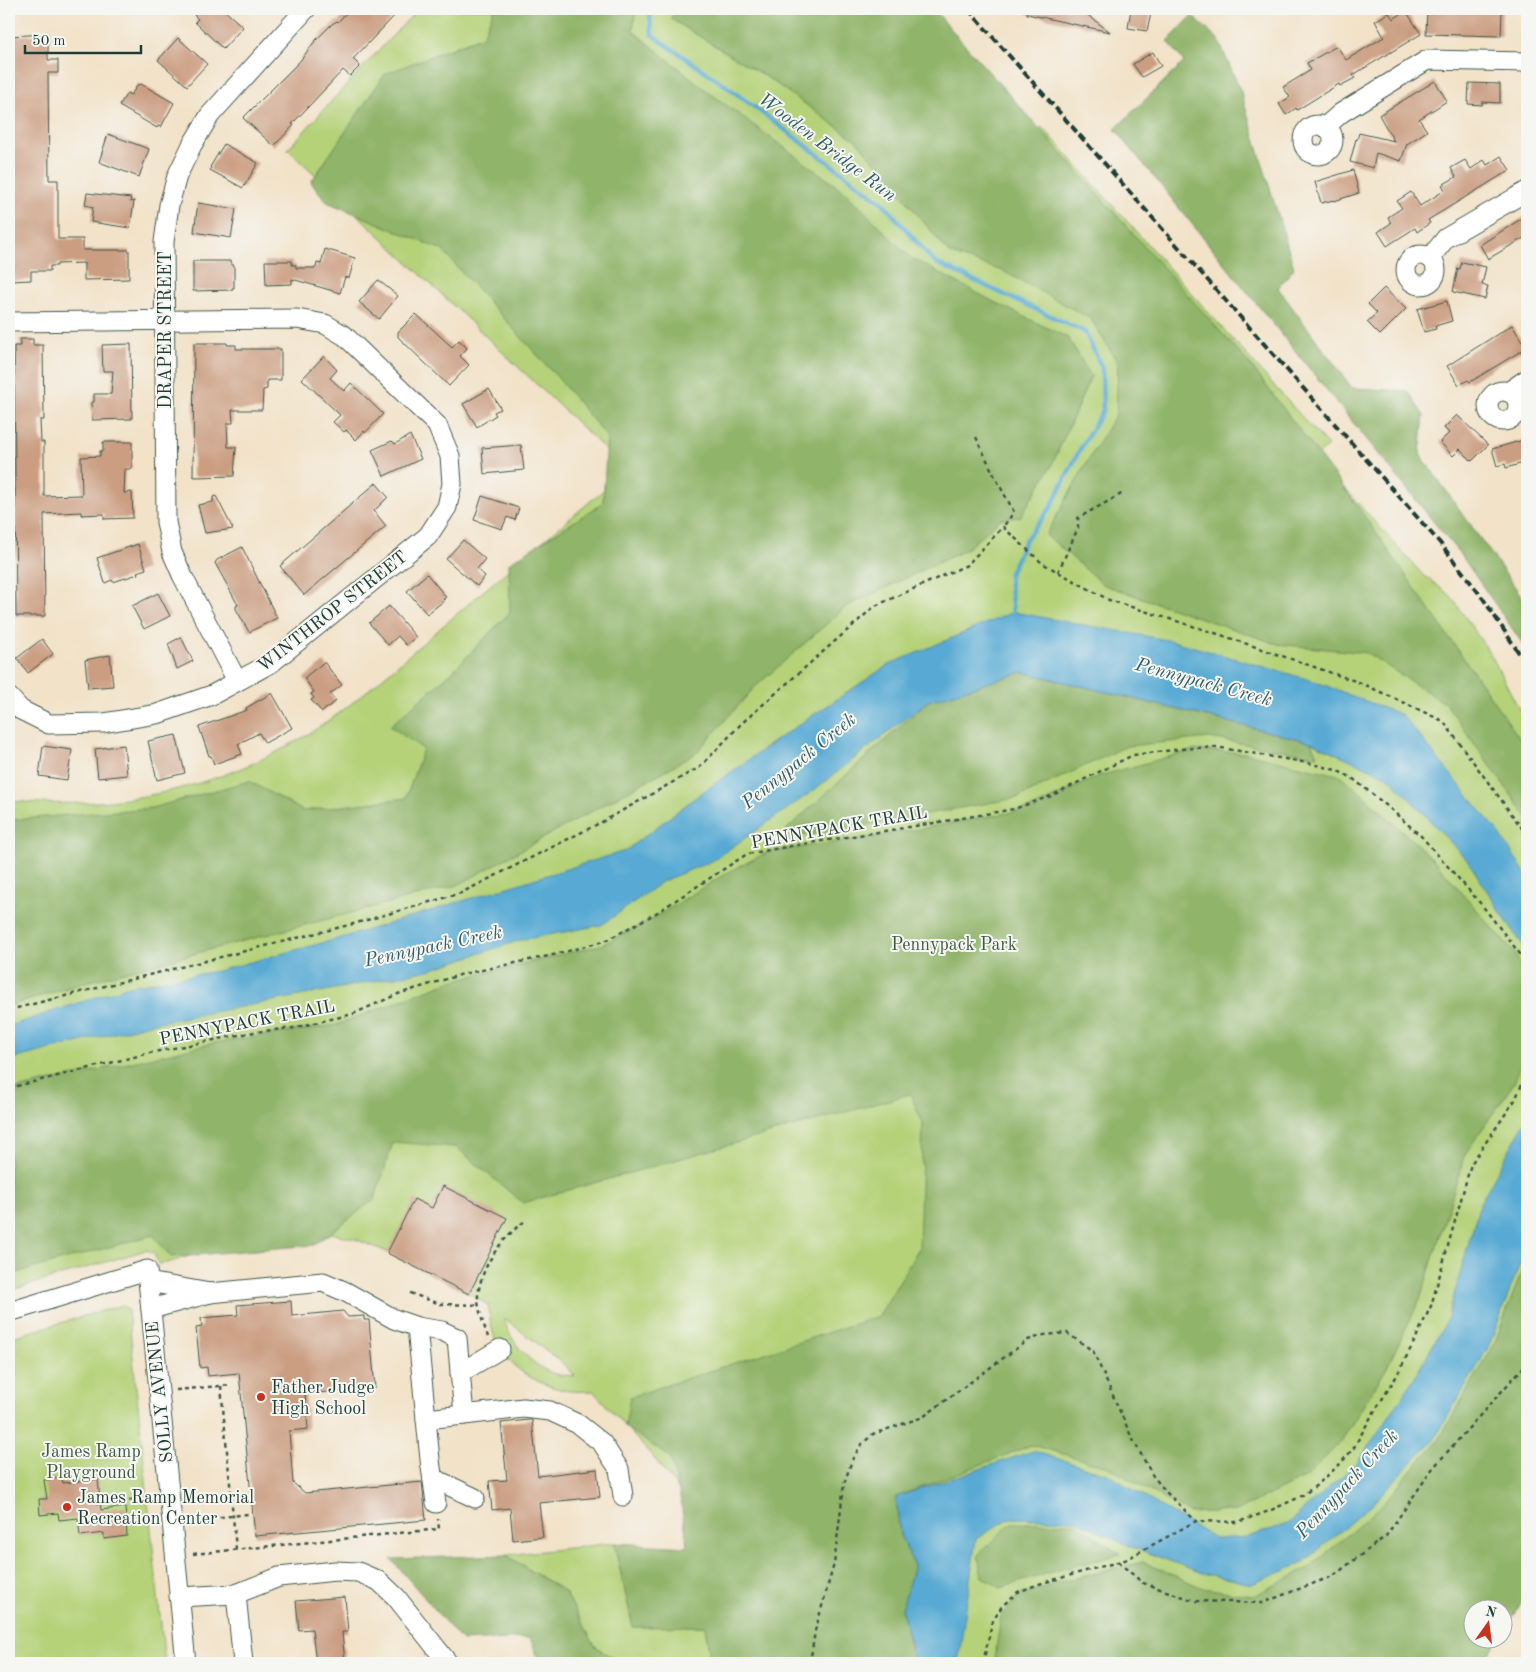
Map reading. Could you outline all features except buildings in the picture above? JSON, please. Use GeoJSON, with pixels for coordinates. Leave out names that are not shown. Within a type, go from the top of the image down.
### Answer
{"type":"FeatureCollection","features":[{"type":"Feature","properties":{"kind":"street","name":"DRAPER STREET"},"geometry":{"type":"LineString","coordinates":[[237,681],[182,575],[172,552],[166,522],[164,242],[169,205],[177,176],[192,145],[210,115],[306,9]]}},
{"type":"Feature","properties":{"kind":"street"},"geometry":{"type":"LineString","coordinates":[[1326,127],[1341,113],[1427,60],[1527,62]]}},
{"type":"Feature","properties":{"kind":"street"},"geometry":{"type":"LineString","coordinates":[[1430,258],[1446,238],[1527,191]]}},
{"type":"Feature","properties":{"kind":"street","name":"WINTHROP STREET"},"geometry":{"type":"LineString","coordinates":[[9,322],[297,319],[325,324],[345,336],[437,425],[450,456],[452,484],[448,506],[428,536],[272,663],[212,695],[157,714],[103,723],[49,724],[21,710],[9,696]]}},
{"type":"Feature","properties":{"kind":"street"},"geometry":{"type":"LineString","coordinates":[[1508,392],[1527,379]]}},
{"type":"Feature","properties":{"kind":"street"},"geometry":{"type":"LineString","coordinates":[[9,1312],[147,1276],[210,1293]]}},
{"type":"Feature","properties":{"kind":"street","name":"SOLLY AVENUE"},"geometry":{"type":"LineString","coordinates":[[147,1276],[186,1663]]}},
{"type":"Feature","properties":{"kind":"street"},"geometry":{"type":"LineString","coordinates":[[150,1309],[210,1293],[324,1282],[394,1319],[417,1327],[442,1331],[457,1338],[464,1415]]}},
{"type":"Feature","properties":{"kind":"street"},"geometry":{"type":"LineString","coordinates":[[417,1327],[436,1503]]}},
{"type":"Feature","properties":{"kind":"street"},"geometry":{"type":"LineString","coordinates":[[460,1373],[497,1351]]}},
{"type":"Feature","properties":{"kind":"street"},"geometry":{"type":"LineString","coordinates":[[426,1419],[523,1408],[550,1411],[578,1424],[602,1443],[619,1469],[624,1496]]}},
{"type":"Feature","properties":{"kind":"street"},"geometry":{"type":"LineString","coordinates":[[433,1478],[475,1498]]}},
{"type":"Feature","properties":{"kind":"street"},"geometry":{"type":"LineString","coordinates":[[179,1597],[236,1594],[279,1578],[335,1571],[358,1572],[379,1581],[396,1597],[448,1663]]}},
{"type":"Feature","properties":{"kind":"street"},"geometry":{"type":"LineString","coordinates":[[236,1594],[243,1663]]}},
{"type":"Feature","properties":{"kind":"path"},"geometry":{"type":"LineString","coordinates":[[9,1010],[353,924],[461,893],[600,823],[700,767],[742,723],[875,606],[967,565],[1004,527],[1014,512],[976,436]]}},
{"type":"Feature","properties":{"kind":"path"},"geometry":{"type":"LineString","coordinates":[[1058,572],[1078,528],[1078,518],[1124,492]]}},
{"type":"Feature","properties":{"kind":"path"},"geometry":{"type":"LineString","coordinates":[[1004,527],[1042,563],[1109,600],[1361,682],[1443,720],[1527,835]]}},
{"type":"Feature","properties":{"kind":"path","name":"PENNYPACK TRAIL"},"geometry":{"type":"LineString","coordinates":[[9,1088],[154,1052],[254,1032],[293,1028],[354,1014],[398,994],[463,974],[558,954],[607,940],[656,912],[748,854],[1014,809],[1051,796],[1133,755],[1181,748],[1216,747],[1308,763],[1336,770],[1352,778],[1421,836],[1481,904],[1527,963]]}},
{"type":"Feature","properties":{"kind":"path"},"geometry":{"type":"LineString","coordinates":[[983,1663],[992,1623],[1002,1606],[1018,1592],[1039,1584],[1125,1560],[1196,1521],[1238,1522],[1269,1511],[1300,1497],[1317,1485],[1340,1464],[1353,1449],[1396,1377],[1431,1306],[1471,1164],[1515,1100],[1527,1073]]}},
{"type":"Feature","properties":{"kind":"path"},"geometry":{"type":"LineString","coordinates":[[497,1351],[487,1334],[478,1296],[484,1273],[493,1254],[502,1240],[525,1221]]}},
{"type":"Feature","properties":{"kind":"path"},"geometry":{"type":"LineString","coordinates":[[410,1293],[440,1304],[480,1305]]}},
{"type":"Feature","properties":{"kind":"path"},"geometry":{"type":"LineString","coordinates":[[810,1663],[815,1631],[834,1564],[844,1484],[852,1460],[861,1444],[873,1434],[923,1417],[1028,1340],[1044,1334],[1067,1333],[1093,1351],[1131,1436],[1153,1476],[1167,1493],[1196,1521]]}},
{"type":"Feature","properties":{"kind":"path"},"geometry":{"type":"LineString","coordinates":[[1118,1562],[1143,1584],[1195,1601],[1262,1603],[1333,1576],[1386,1536],[1432,1468],[1527,1364]]}},
{"type":"Feature","properties":{"kind":"path"},"geometry":{"type":"LineString","coordinates":[[176,1390],[230,1385]]}},
{"type":"Feature","properties":{"kind":"path"},"geometry":{"type":"LineString","coordinates":[[221,1386],[236,1549]]}},
{"type":"Feature","properties":{"kind":"path"},"geometry":{"type":"LineString","coordinates":[[97,1503],[169,1496]]}},
{"type":"Feature","properties":{"kind":"path"},"geometry":{"type":"LineString","coordinates":[[191,1554],[439,1529],[436,1503]]}},
{"type":"Feature","properties":{"kind":"path"},"geometry":{"type":"LineString","coordinates":[[188,1521],[248,1514]]}},
{"type":"Feature","properties":{"kind":"green space","name":"Pennypack Park"},"geometry":{"type":"Polygon","coordinates":[[[418,9],[927,9],[1037,133],[1041,127],[1047,132],[1328,446],[1316,457],[1422,574],[1451,596],[1491,655],[1527,724],[1527,1569],[1487,1600],[1464,1600],[1464,1650],[1471,1650],[1468,1663],[772,1663],[684,1497],[654,1458],[593,1391],[572,1391],[546,1385],[514,1366],[499,1347],[494,1336],[488,1305],[449,1282],[355,1239],[289,1226],[167,1263],[158,1264],[154,1253],[146,1250],[9,1291],[9,807],[13,801],[57,803],[102,802],[146,796],[189,786],[232,772],[272,754],[311,732],[359,698],[627,470],[288,149],[418,9]],[[504,1318],[516,1344],[538,1366],[555,1374],[575,1376],[560,1361],[504,1318]]]}},
{"type":"Feature","properties":{"kind":"green space"},"geometry":{"type":"Polygon","coordinates":[[[494,9],[636,9],[633,31],[707,91],[846,193],[911,258],[994,302],[1068,338],[1091,376],[1051,467],[1020,517],[1001,519],[965,550],[847,606],[755,687],[695,754],[458,885],[90,981],[9,1006],[9,820],[152,808],[249,781],[303,811],[406,798],[423,749],[390,726],[452,672],[510,612],[509,563],[603,503],[607,437],[558,378],[442,250],[327,202],[311,182],[385,74],[483,36],[494,9]]]}},
{"type":"Feature","properties":{"kind":"green space"},"geometry":{"type":"Polygon","coordinates":[[[676,9],[934,9],[1252,367],[1358,507],[1527,749],[1527,817],[1446,704],[1367,653],[1277,644],[1104,585],[1046,535],[1116,414],[1118,363],[1091,319],[1003,271],[950,254],[857,141],[768,78],[671,19],[676,9]]]}},
{"type":"Feature","properties":{"kind":"green space"},"geometry":{"type":"Polygon","coordinates":[[[1192,16],[1218,39],[1241,92],[1294,268],[1278,288],[1352,388],[1408,391],[1424,416],[1420,454],[1527,604],[1527,650],[1463,558],[1115,129],[1184,62],[1168,41],[1192,16]]]}},
{"type":"Feature","properties":{"kind":"green space"},"geometry":{"type":"Polygon","coordinates":[[[1023,672],[1311,742],[1317,756],[1209,738],[1127,746],[1017,798],[791,838],[787,829],[928,701],[1023,672]]]}},
{"type":"Feature","properties":{"kind":"green space"},"geometry":{"type":"Polygon","coordinates":[[[1193,750],[1246,753],[1342,776],[1433,859],[1515,954],[1527,978],[1527,1049],[1514,1083],[1465,1154],[1421,1297],[1386,1369],[1340,1443],[1306,1477],[1236,1511],[1189,1513],[1108,1467],[1032,1445],[896,1497],[900,1535],[914,1565],[902,1609],[914,1663],[711,1663],[705,1626],[633,1627],[614,1543],[688,1547],[680,1496],[670,1457],[625,1427],[630,1397],[879,1316],[919,1248],[923,1123],[910,1094],[523,1203],[456,1147],[393,1142],[375,1199],[314,1245],[171,1257],[153,1235],[9,1275],[9,1091],[213,1043],[336,1025],[451,981],[601,945],[647,922],[730,871],[768,852],[885,835],[1030,809],[1099,776],[1193,750]]]}},
{"type":"Feature","properties":{"kind":"green space"},"geometry":{"type":"Polygon","coordinates":[[[1527,1257],[1527,1593],[1514,1614],[1514,1600],[1464,1600],[1464,1650],[1491,1650],[1483,1663],[994,1663],[1001,1616],[1018,1596],[1067,1580],[1143,1562],[1203,1588],[1253,1596],[1309,1568],[1379,1508],[1440,1438],[1494,1345],[1527,1257]]]}},
{"type":"Feature","properties":{"kind":"green space","name":"James Ramp Playground"},"geometry":{"type":"Polygon","coordinates":[[[122,1305],[128,1310],[165,1663],[9,1663],[9,1338],[122,1305]]]}},
{"type":"Feature","properties":{"kind":"green space"},"geometry":{"type":"Polygon","coordinates":[[[1011,1523],[1075,1523],[1120,1554],[1055,1571],[1001,1588],[982,1577],[978,1555],[1011,1523]]]}},
{"type":"Feature","properties":{"kind":"green space"},"geometry":{"type":"Polygon","coordinates":[[[614,1543],[633,1627],[705,1626],[711,1663],[620,1663],[595,1646],[565,1592],[506,1555],[614,1543]]]}},
{"type":"Feature","properties":{"kind":"green space"},"geometry":{"type":"Polygon","coordinates":[[[506,1555],[565,1592],[595,1646],[620,1663],[540,1663],[530,1638],[462,1641],[391,1559],[506,1555]]]}},
{"type":"Feature","properties":{"kind":"water","name":"Pennypack Creek"},"geometry":{"type":"Polygon","coordinates":[[[1013,612],[1173,641],[1314,681],[1402,715],[1499,833],[1527,876],[1527,950],[1468,861],[1390,778],[1311,742],[1023,672],[928,701],[813,791],[712,861],[663,881],[602,925],[521,940],[429,970],[154,1023],[9,1060],[9,1026],[129,986],[217,971],[348,936],[625,851],[700,794],[779,738],[888,665],[1013,612]]]}},
{"type":"Feature","properties":{"kind":"water","name":"Pennypack Creek"},"geometry":{"type":"Polygon","coordinates":[[[1527,1118],[1527,1245],[1489,1346],[1435,1438],[1373,1503],[1303,1563],[1252,1584],[1202,1573],[1134,1548],[1075,1520],[1010,1518],[976,1539],[958,1663],[914,1663],[902,1609],[914,1565],[900,1535],[896,1497],[1033,1451],[1107,1474],[1215,1539],[1248,1537],[1287,1524],[1357,1463],[1409,1387],[1447,1320],[1480,1203],[1527,1118]]]}},
{"type":"Feature","properties":{"kind":"waterway","name":"Wooden Bridge Run"},"geometry":{"type":"LineString","coordinates":[[655,9],[650,16],[652,35],[726,86],[883,203],[934,262],[1085,332],[1102,368],[1103,410],[1078,453],[1051,507],[1026,539],[1009,575],[1013,612],[1016,617]]}},
{"type":"Feature","properties":{"kind":"railway"},"geometry":{"type":"LineString","coordinates":[[968,9],[1440,543],[1482,597],[1527,665]]}},
{"type":"Feature","properties":{"kind":"place","name":"Father Judge High School"},"geometry":{"type":"Point","coordinates":[261,1397]}},
{"type":"Feature","properties":{"kind":"place","name":"James Ramp Memorial Recreation Center"},"geometry":{"type":"Point","coordinates":[67,1507]}}]}
